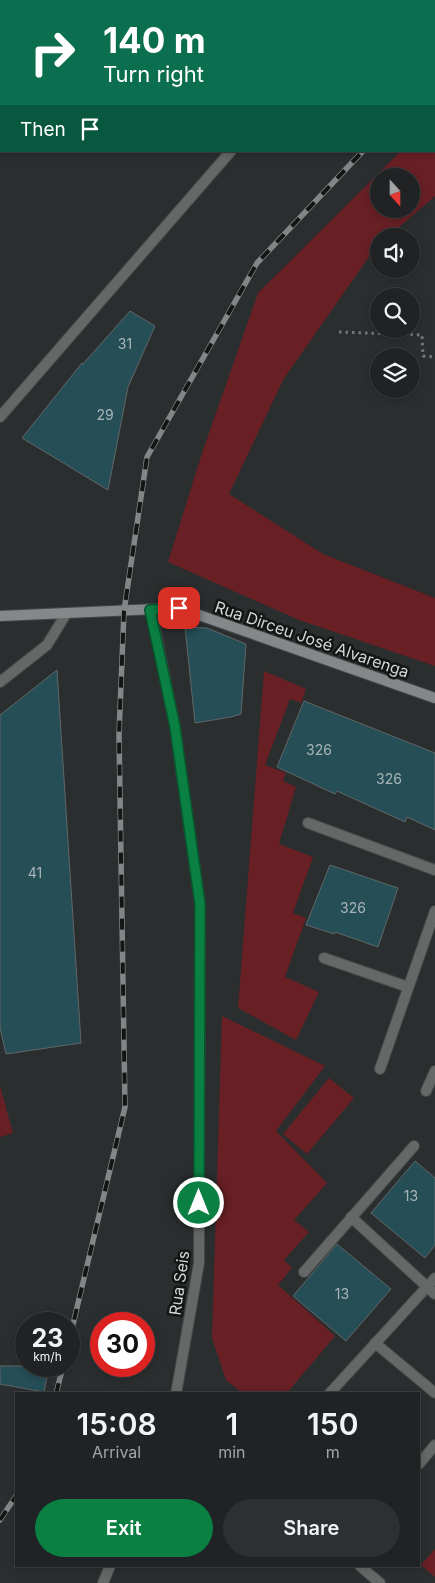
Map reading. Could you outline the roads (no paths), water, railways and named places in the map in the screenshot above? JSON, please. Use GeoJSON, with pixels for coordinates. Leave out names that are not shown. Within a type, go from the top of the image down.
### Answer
{"type":"FeatureCollection","features":[{"type":"Feature","properties":{"kind":"main road","name":"Rua Dirceu José Alvarenga"},"geometry":{"type":"LineString","coordinates":[[0,616],[179,608],[435,698]]}},
{"type":"Feature","properties":{"kind":"street"},"geometry":{"type":"LineString","coordinates":[[0,417],[230,152]]}},
{"type":"Feature","properties":{"kind":"street","name":"Rua Seis"},"geometry":{"type":"LineString","coordinates":[[150,610],[175,727],[200,904],[199,1263],[176,1392]]}},
{"type":"Feature","properties":{"kind":"street"},"geometry":{"type":"LineString","coordinates":[[0,682],[47,645],[66,614]]}},
{"type":"Feature","properties":{"kind":"street"},"geometry":{"type":"LineString","coordinates":[[308,823],[435,870]]}},
{"type":"Feature","properties":{"kind":"street"},"geometry":{"type":"LineString","coordinates":[[380,1069],[435,911]]}},
{"type":"Feature","properties":{"kind":"street"},"geometry":{"type":"LineString","coordinates":[[324,958],[408,987]]}},
{"type":"Feature","properties":{"kind":"street"},"geometry":{"type":"LineString","coordinates":[[426,1092],[435,1071]]}},
{"type":"Feature","properties":{"kind":"street"},"geometry":{"type":"LineString","coordinates":[[304,1272],[414,1146]]}},
{"type":"Feature","properties":{"kind":"street"},"geometry":{"type":"LineString","coordinates":[[351,1218],[435,1294]]}},
{"type":"Feature","properties":{"kind":"street"},"geometry":{"type":"LineString","coordinates":[[331,1392],[435,1278]]}},
{"type":"Feature","properties":{"kind":"street"},"geometry":{"type":"LineString","coordinates":[[375,1343],[435,1393]]}},
{"type":"Feature","properties":{"kind":"street"},"geometry":{"type":"LineString","coordinates":[[420,1463],[435,1445]]}},
{"type":"Feature","properties":{"kind":"street"},"geometry":{"type":"LineString","coordinates":[[103,1583],[110,1567]]}},
{"type":"Feature","properties":{"kind":"street"},"geometry":{"type":"LineString","coordinates":[[361,1567],[380,1583]]}},
{"type":"Feature","properties":{"kind":"railway"},"geometry":{"type":"LineString","coordinates":[[76,1312],[125,1107],[119,734],[124,611],[147,457],[257,263],[362,152]]}},
{"type":"Feature","properties":{"kind":"railway"},"geometry":{"type":"LineString","coordinates":[[56,1392],[60,1377]]}},
{"type":"Feature","properties":{"kind":"railway"},"geometry":{"type":"LineString","coordinates":[[0,1520],[15,1498]]}}]}
